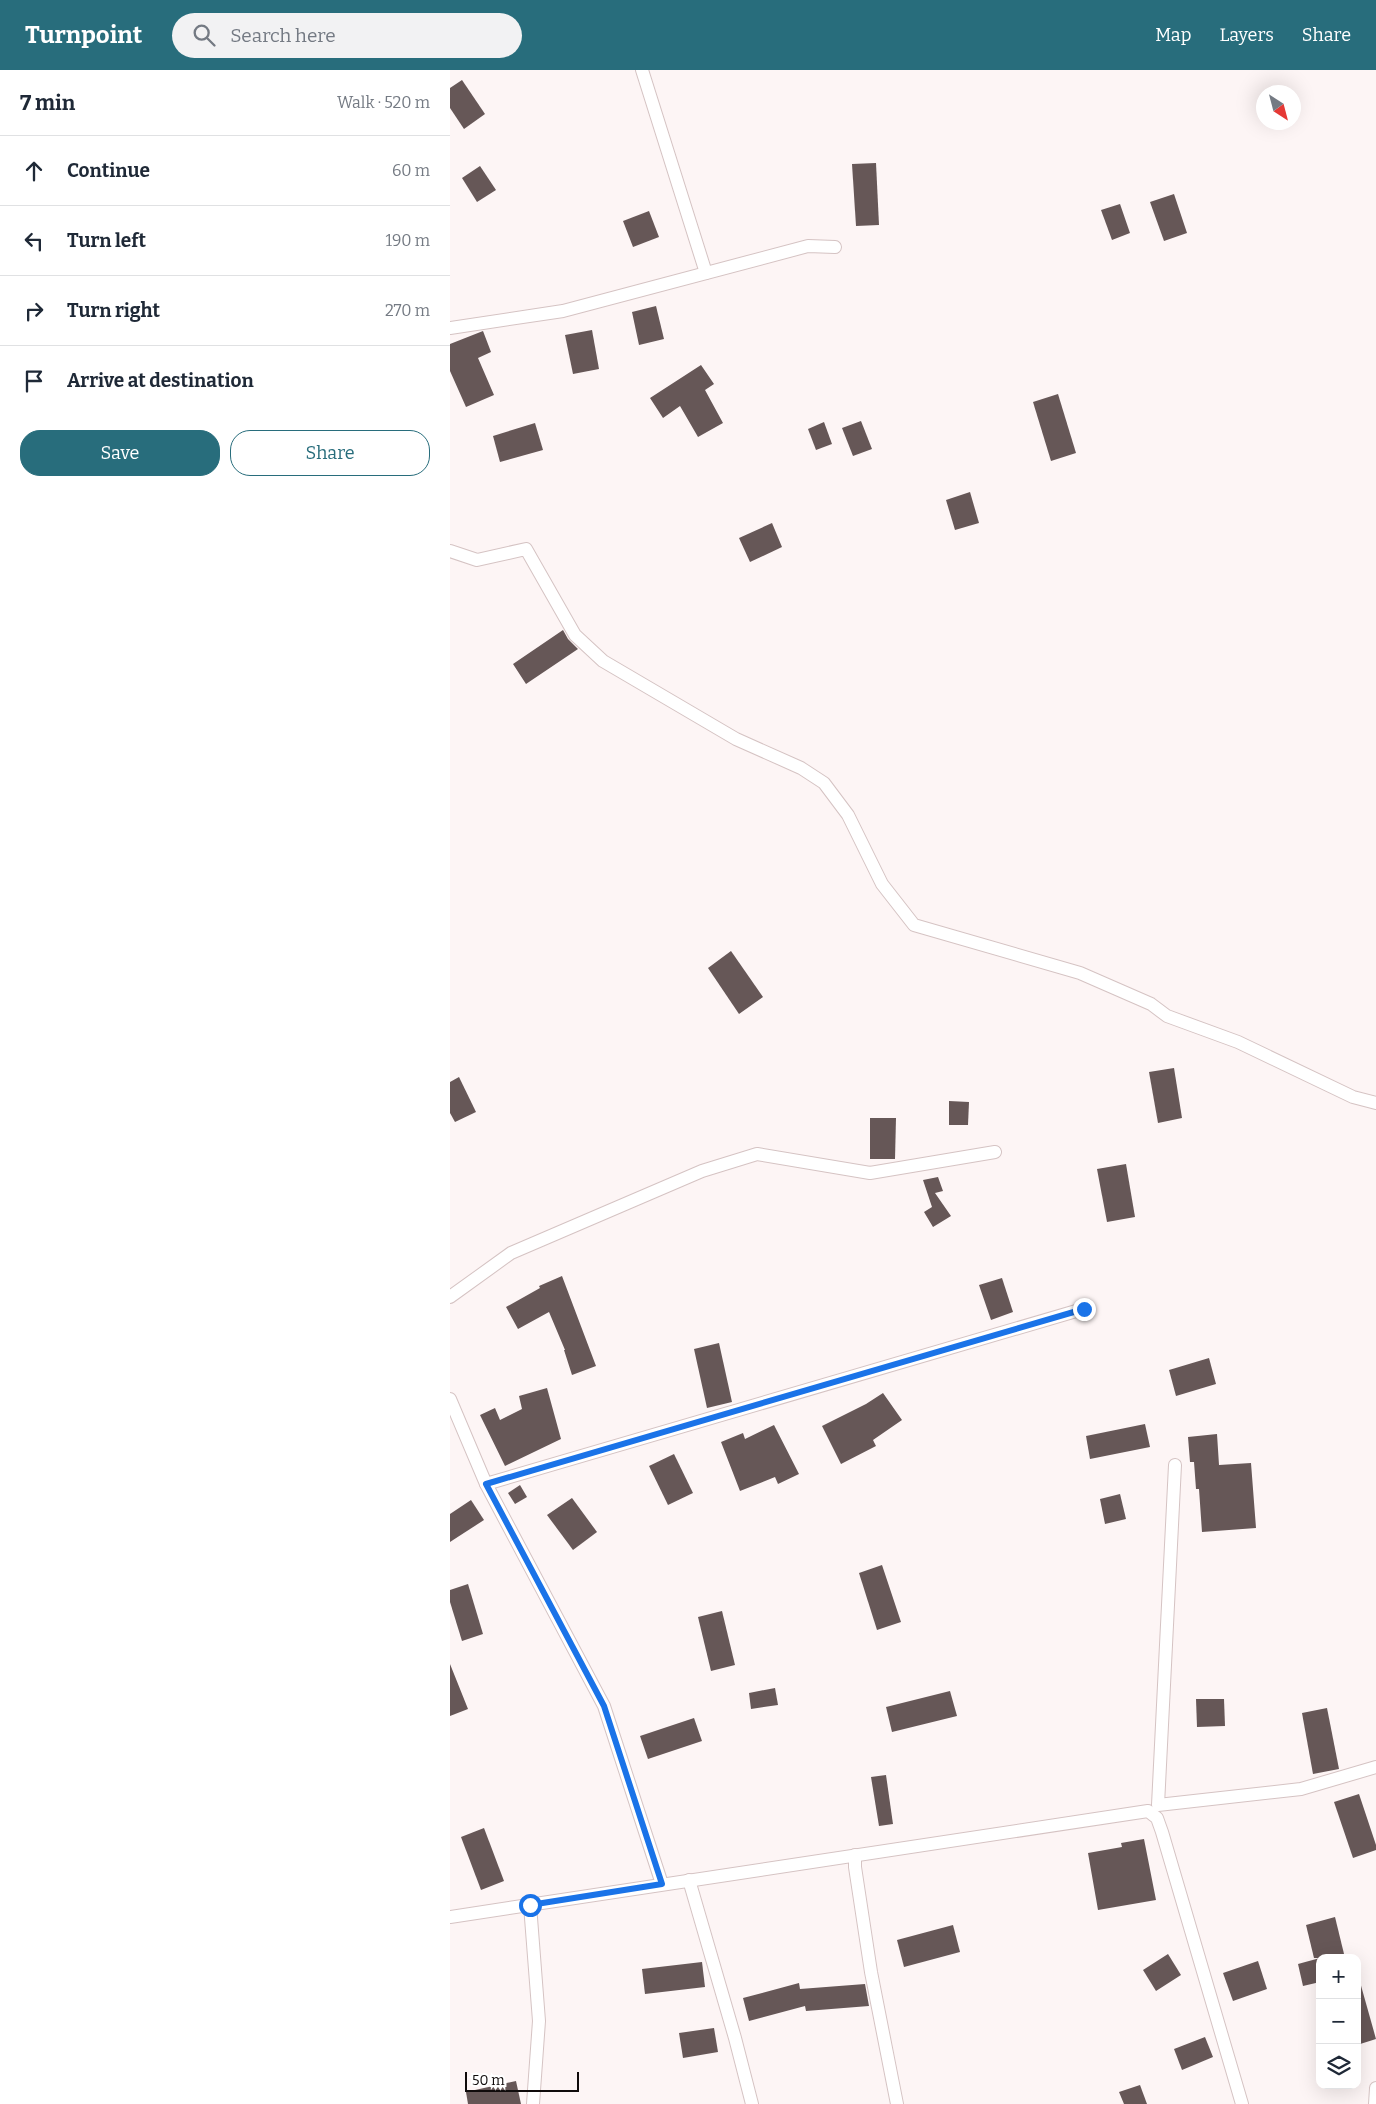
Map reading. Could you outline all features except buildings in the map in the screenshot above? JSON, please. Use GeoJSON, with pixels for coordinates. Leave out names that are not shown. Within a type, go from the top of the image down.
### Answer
{"type":"FeatureCollection","features":[{"type":"Feature","properties":{"kind":"street"},"geometry":{"type":"LineString","coordinates":[[642,70],[706,273]]}},
{"type":"Feature","properties":{"kind":"street"},"geometry":{"type":"LineString","coordinates":[[450,328],[563,310],[808,246],[835,247]]}},
{"type":"Feature","properties":{"kind":"street"},"geometry":{"type":"LineString","coordinates":[[450,551],[477,560],[526,549],[575,635],[603,661],[736,739],[801,768],[824,783],[848,815],[882,884],[914,925],[1080,972],[1151,1004],[1167,1016],[1238,1042],[1353,1097],[1376,1103]]}},
{"type":"Feature","properties":{"kind":"street"},"geometry":{"type":"LineString","coordinates":[[450,1297],[511,1253],[702,1170],[757,1154],[870,1173],[995,1152]]}},
{"type":"Feature","properties":{"kind":"street"},"geometry":{"type":"LineString","coordinates":[[486,1484],[1084,1309]]}},
{"type":"Feature","properties":{"kind":"street"},"geometry":{"type":"LineString","coordinates":[[450,1399],[486,1484],[604,1706],[662,1884]]}},
{"type":"Feature","properties":{"kind":"street"},"geometry":{"type":"LineString","coordinates":[[1175,1465],[1158,1805],[1301,1789],[1376,1766]]}},
{"type":"Feature","properties":{"kind":"street"},"geometry":{"type":"LineString","coordinates":[[450,1917],[1148,1811],[1157,1818],[1162,1832],[1242,2104]]}},
{"type":"Feature","properties":{"kind":"street"},"geometry":{"type":"LineString","coordinates":[[855,1855],[855,1867],[871,1972],[897,2104]]}},
{"type":"Feature","properties":{"kind":"street"},"geometry":{"type":"LineString","coordinates":[[689,1880],[735,2038],[752,2104]]}},
{"type":"Feature","properties":{"kind":"street"},"geometry":{"type":"LineString","coordinates":[[530,1905],[538,2021],[533,2104]]}},
{"type":"Feature","properties":{"kind":"street"},"geometry":{"type":"LineString","coordinates":[[1375,2104],[1376,2088]]}},
{"type":"Feature","properties":{"kind":"route"},"geometry":{"type":"LineString","coordinates":[[530,1905],[662,1884],[604,1706],[486,1484],[1084,1309]]}}]}
